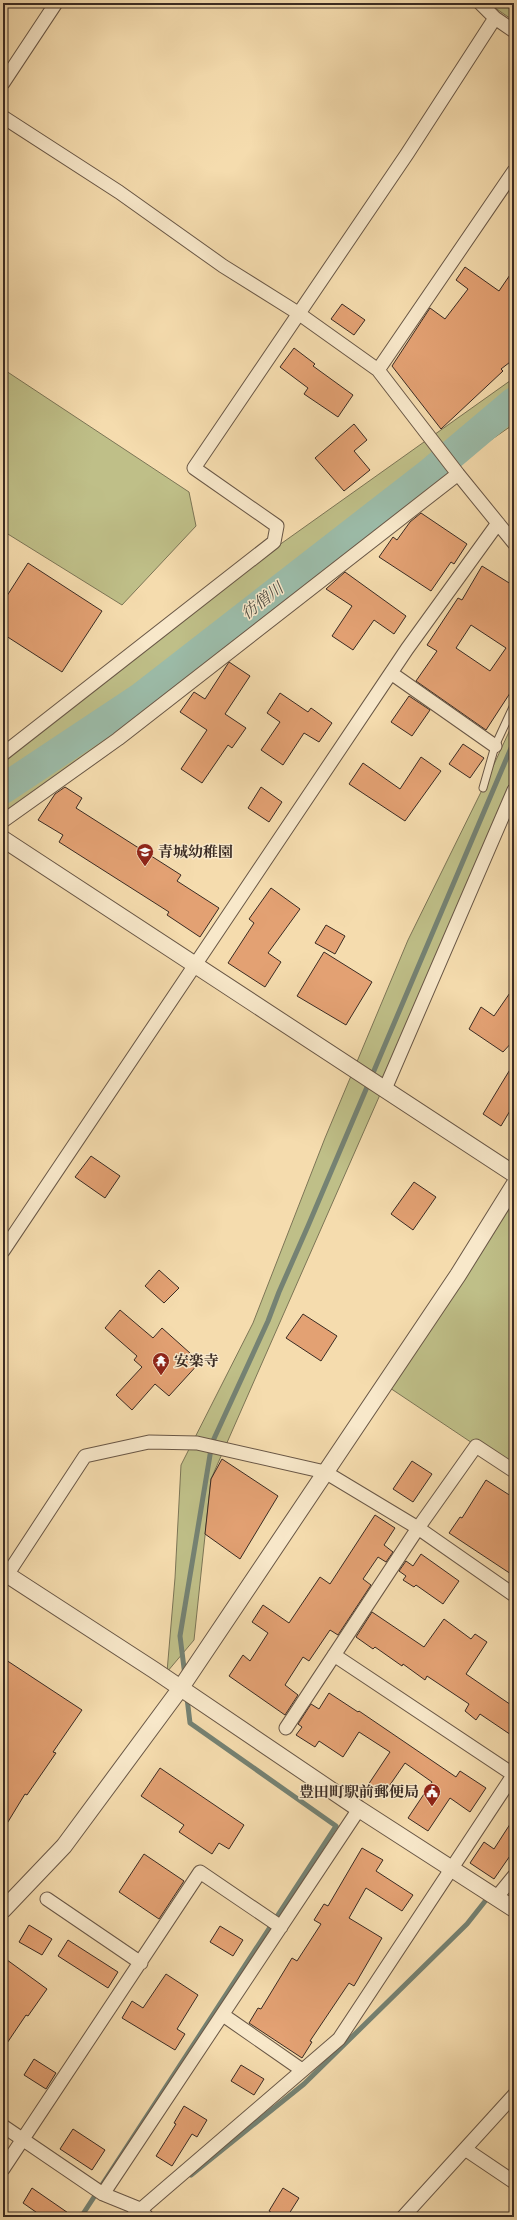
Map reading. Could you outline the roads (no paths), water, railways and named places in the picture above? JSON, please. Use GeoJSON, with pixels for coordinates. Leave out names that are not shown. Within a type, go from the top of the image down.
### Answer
{"type":"FeatureCollection","features":[{"type":"Feature","properties":{"kind":"street"},"geometry":{"type":"LineString","coordinates":[[3,83],[56,3]]}},
{"type":"Feature","properties":{"kind":"street"},"geometry":{"type":"LineString","coordinates":[[480,3],[495,18],[514,31]]}},
{"type":"Feature","properties":{"kind":"street"},"geometry":{"type":"LineString","coordinates":[[3,754],[274,542],[277,526],[194,468],[407,154],[495,18]]}},
{"type":"Feature","properties":{"kind":"street"},"geometry":{"type":"LineString","coordinates":[[3,117],[119,192],[223,266],[298,313],[378,370],[458,474],[514,543]]}},
{"type":"Feature","properties":{"kind":"street"},"geometry":{"type":"LineString","coordinates":[[378,370],[514,172]]}},
{"type":"Feature","properties":{"kind":"street"},"geometry":{"type":"LineString","coordinates":[[3,821],[118,739],[458,474]]}},
{"type":"Feature","properties":{"kind":"street"},"geometry":{"type":"LineString","coordinates":[[3,1251],[391,673],[498,523]]}},
{"type":"Feature","properties":{"kind":"street"},"geometry":{"type":"LineString","coordinates":[[391,673],[495,746]]}},
{"type":"Feature","properties":{"kind":"street"},"geometry":{"type":"LineString","coordinates":[[385,1089],[514,790]]}},
{"type":"Feature","properties":{"kind":"street"},"geometry":{"type":"LineString","coordinates":[[3,839],[514,1174]]}},
{"type":"Feature","properties":{"kind":"street"},"geometry":{"type":"LineString","coordinates":[[3,1910],[64,1846],[180,1689],[458,1275],[514,1185]]}},
{"type":"Feature","properties":{"kind":"street"},"geometry":{"type":"LineString","coordinates":[[514,1595],[418,1528],[325,1472],[197,1443],[150,1442],[85,1456],[5,1573],[360,1809],[514,1909]]}},
{"type":"Feature","properties":{"kind":"street"},"geometry":{"type":"LineString","coordinates":[[286,1728],[418,1528],[476,1446],[514,1472]]}},
{"type":"Feature","properties":{"kind":"street"},"geometry":{"type":"LineString","coordinates":[[3,2126],[103,2194],[140,2214],[338,2039],[514,1775],[334,1655]]}},
{"type":"Feature","properties":{"kind":"street"},"geometry":{"type":"LineString","coordinates":[[103,2194],[360,1809]]}},
{"type":"Feature","properties":{"kind":"street"},"geometry":{"type":"LineString","coordinates":[[3,2169],[24,2140],[200,1872],[281,1927]]}},
{"type":"Feature","properties":{"kind":"street"},"geometry":{"type":"LineString","coordinates":[[496,1898],[514,1876]]}},
{"type":"Feature","properties":{"kind":"street"},"geometry":{"type":"LineString","coordinates":[[46,1899],[141,1963]]}},
{"type":"Feature","properties":{"kind":"street"},"geometry":{"type":"LineString","coordinates":[[223,2015],[302,2070]]}},
{"type":"Feature","properties":{"kind":"street"},"geometry":{"type":"LineString","coordinates":[[403,2217],[514,2095]]}},
{"type":"Feature","properties":{"kind":"street"},"geometry":{"type":"LineString","coordinates":[[465,2149],[514,2182]]}},
{"type":"Feature","properties":{"kind":"lane"},"geometry":{"type":"LineString","coordinates":[[483,788],[495,746],[514,705]]}},
{"type":"Feature","properties":{"kind":"waterway","name":"彷僧川"},"geometry":{"type":"LineString","coordinates":[[3,789],[140,698],[431,472],[514,402]]}},
{"type":"Feature","properties":{"kind":"waterway"},"geometry":{"type":"LineString","coordinates":[[185,1676],[180,1636],[212,1443],[268,1321],[514,741]]}},
{"type":"Feature","properties":{"kind":"waterway"},"geometry":{"type":"LineString","coordinates":[[81,2217],[336,1826],[190,1723],[187,1698]]}},
{"type":"Feature","properties":{"kind":"waterway"},"geometry":{"type":"LineString","coordinates":[[191,2175],[304,2084],[467,1924],[490,1895]]}},
{"type":"Feature","properties":{"kind":"place","name":"青城幼稚園"},"geometry":{"type":"Point","coordinates":[145,867]}},
{"type":"Feature","properties":{"kind":"place","name":"安楽寺"},"geometry":{"type":"Point","coordinates":[161,1376]}},
{"type":"Feature","properties":{"kind":"place","name":"豊田町駅前郵便局"},"geometry":{"type":"Point","coordinates":[432,1807]}}]}
